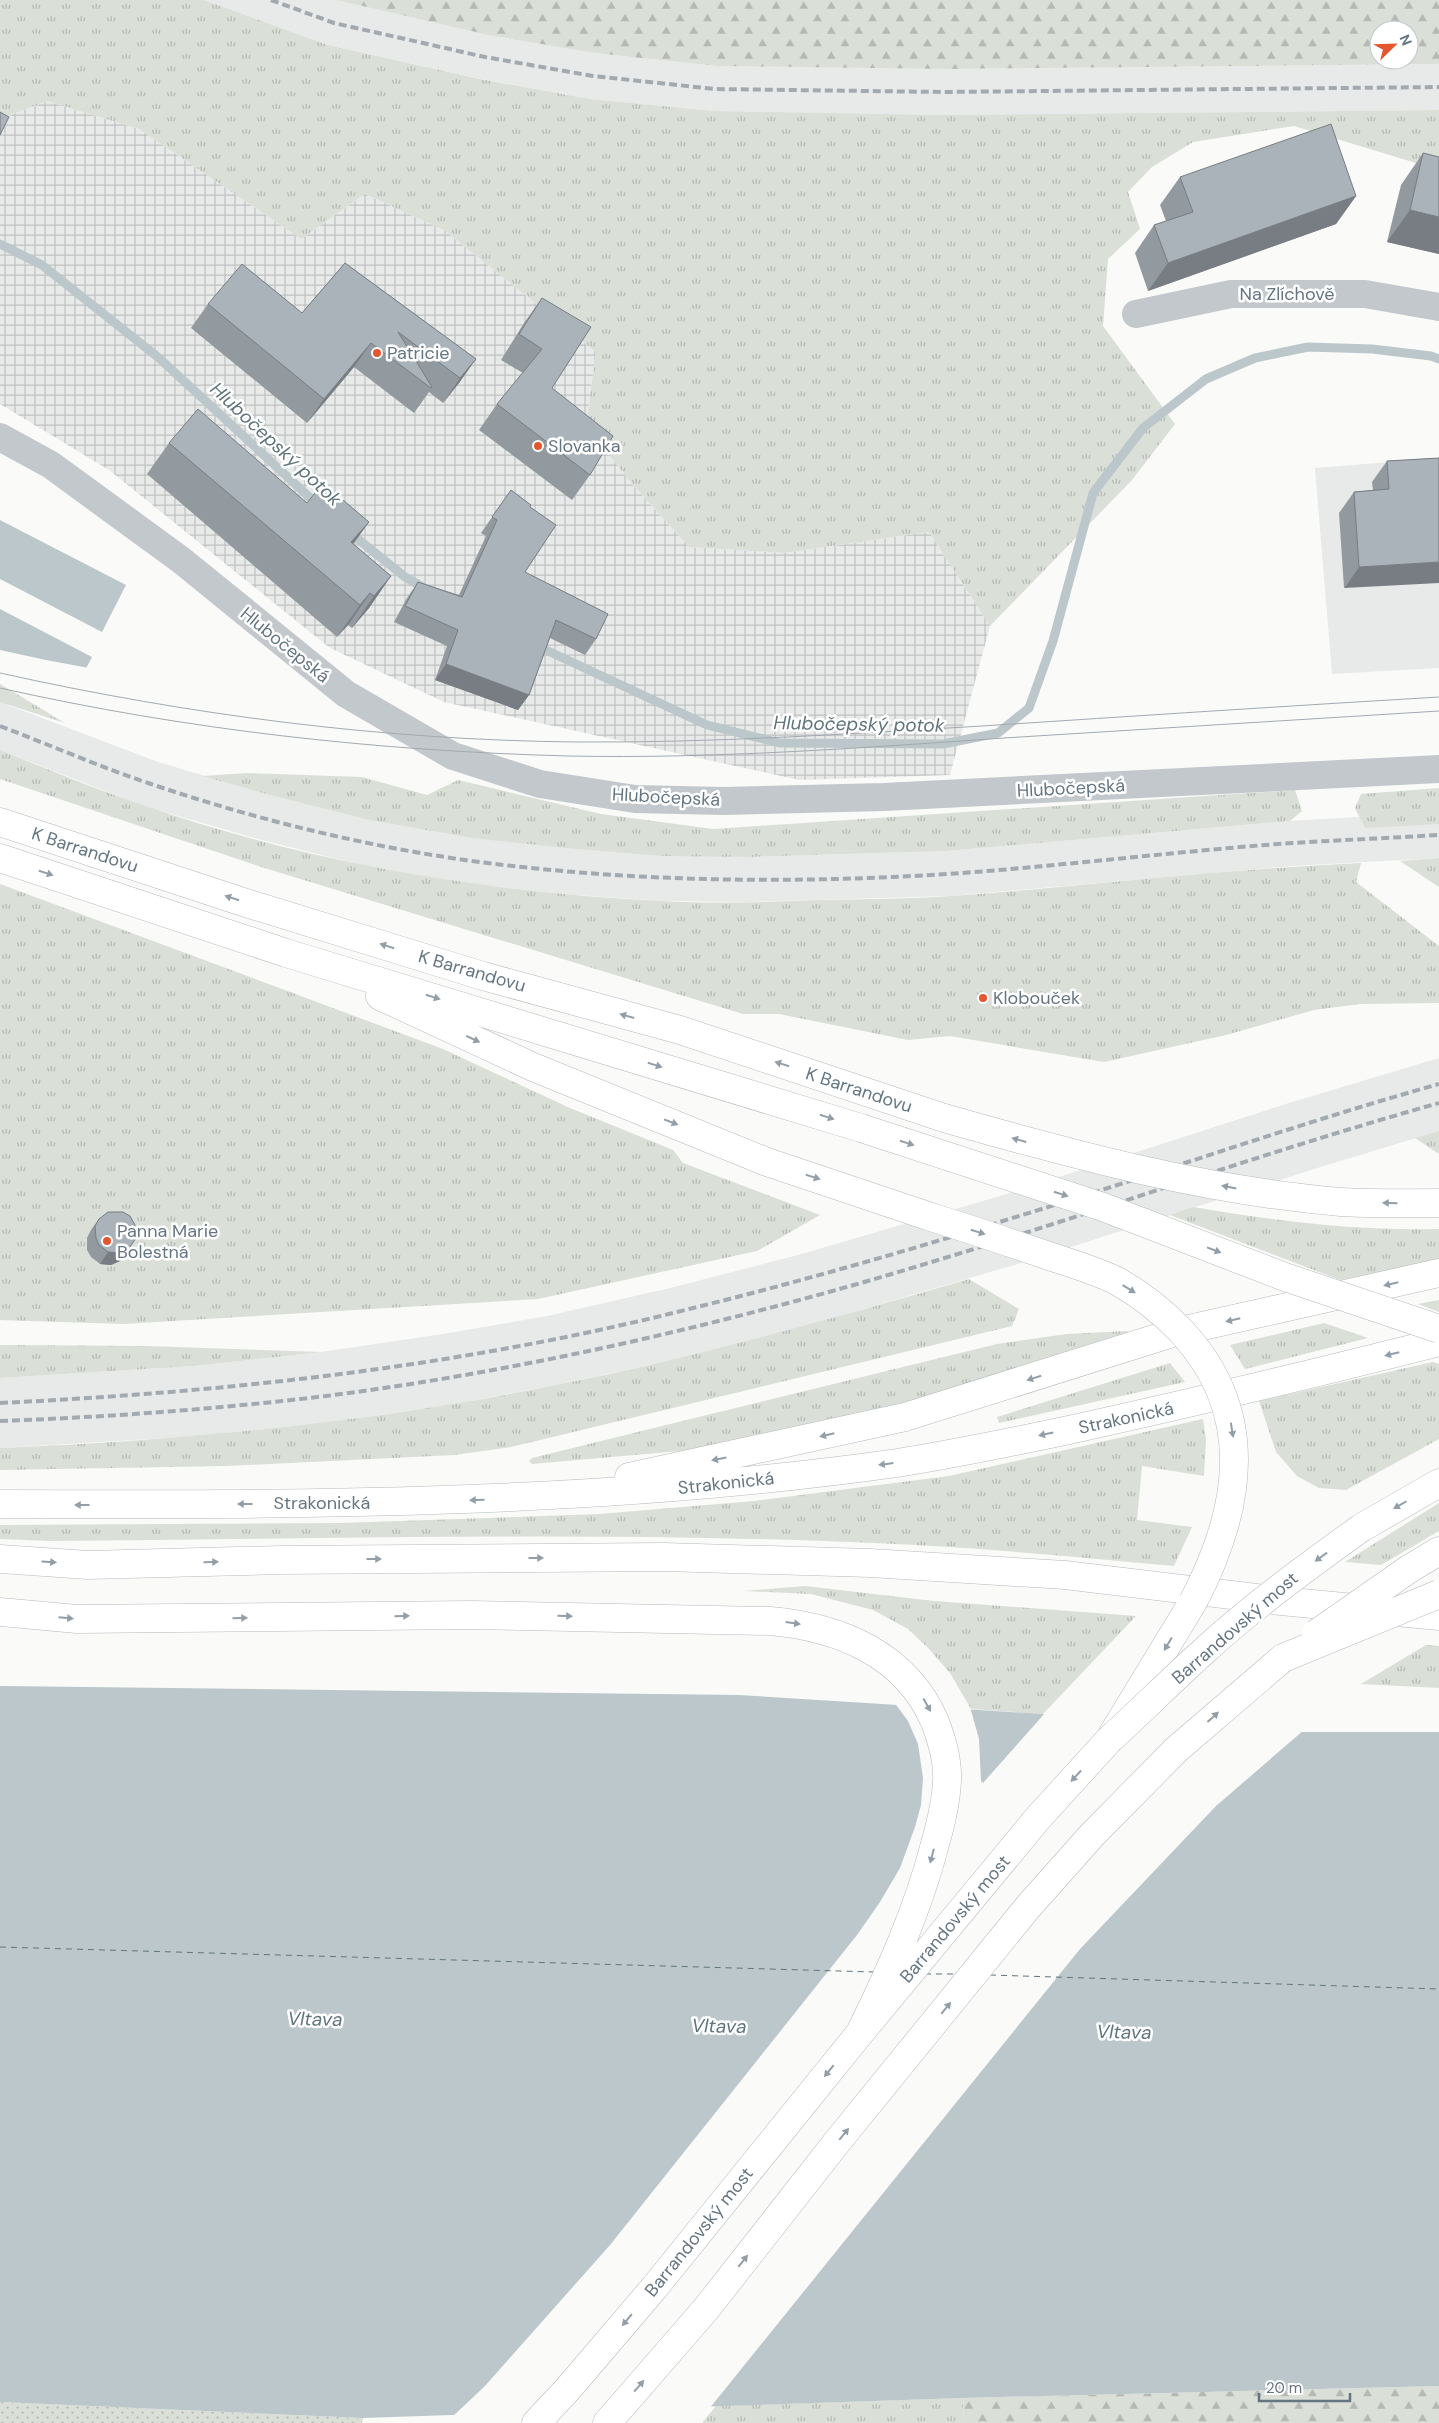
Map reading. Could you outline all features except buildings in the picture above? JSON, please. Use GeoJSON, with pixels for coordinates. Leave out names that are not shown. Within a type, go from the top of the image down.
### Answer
{"type":"FeatureCollection","features":[{"type":"Feature","properties":{"kind":"main road","name":"K Barrandovu"},"geometry":{"type":"LineString","coordinates":[[0,822],[242,902],[465,970],[680,1030],[944,1118],[1043,1146],[1242,1190],[1341,1202],[1439,1203]]}},
{"type":"Feature","properties":{"kind":"main road","name":"K Barrandovu"},"geometry":{"type":"LineString","coordinates":[[0,858],[286,952]]}},
{"type":"Feature","properties":{"kind":"main road"},"geometry":{"type":"LineString","coordinates":[[286,952],[861,1128],[1103,1207],[1285,1276],[1439,1329]]}},
{"type":"Feature","properties":{"kind":"main road"},"geometry":{"type":"LineString","coordinates":[[286,952],[533,1067],[767,1162],[1085,1268],[1116,1281],[1144,1298],[1169,1319],[1192,1343],[1213,1376],[1226,1404],[1232,1427],[1235,1451],[1230,1503],[1206,1577],[1109,1740]]}},
{"type":"Feature","properties":{"kind":"main road"},"geometry":{"type":"LineString","coordinates":[[526,1498],[766,1449],[905,1418],[1176,1332],[1439,1273]]}},
{"type":"Feature","properties":{"kind":"main road","name":"Strakonická"},"geometry":{"type":"LineString","coordinates":[[0,1504],[398,1503],[526,1498],[662,1489],[899,1462],[986,1447],[1184,1405],[1439,1342]]}},
{"type":"Feature","properties":{"kind":"main road","name":"Barrandovský most"},"geometry":{"type":"LineString","coordinates":[[536,2423],[648,2296],[860,2033],[1038,1818],[1109,1740],[1204,1650],[1296,1574],[1361,1528],[1439,1483]]}},
{"type":"Feature","properties":{"kind":"main road"},"geometry":{"type":"LineString","coordinates":[[607,2423],[706,2309],[836,2142],[1035,1900],[1092,1835],[1177,1749],[1283,1658],[1409,1569],[1439,1551]]}},
{"type":"Feature","properties":{"kind":"main road"},"geometry":{"type":"LineString","coordinates":[[0,1559],[88,1565],[290,1560],[664,1557],[870,1563],[1065,1575],[1281,1601],[1439,1616]]}},
{"type":"Feature","properties":{"kind":"main road"},"geometry":{"type":"LineString","coordinates":[[1283,1658],[1439,1594]]}},
{"type":"Feature","properties":{"kind":"main road"},"geometry":{"type":"LineString","coordinates":[[0,1612],[78,1619],[471,1615],[745,1620],[784,1622],[817,1627],[866,1647],[904,1674],[920,1692],[939,1732],[945,1755],[948,1779],[944,1808],[930,1863],[912,1917],[888,1976],[860,2033]]}},
{"type":"Feature","properties":{"kind":"street","name":"Na Zlíchově"},"geometry":{"type":"LineString","coordinates":[[1136,314],[1232,294],[1365,294],[1439,307]]}},
{"type":"Feature","properties":{"kind":"street","name":"Hlubočepská"},"geometry":{"type":"LineString","coordinates":[[0,437],[51,465],[181,560],[346,694],[453,756],[540,784],[635,799],[733,800],[884,797],[1439,769]]}},
{"type":"Feature","properties":{"kind":"shaded area"},"geometry":{"type":"Polygon","coordinates":[[[204,0],[337,0],[595,53],[716,66],[943,69],[1369,65],[1369,70],[1419,70],[1419,64],[1439,64],[1439,110],[943,115],[714,111],[590,99],[481,79],[328,45],[204,0]]]}},
{"type":"Feature","properties":{"kind":"shaded area"},"geometry":{"type":"Polygon","coordinates":[[[47,101],[139,129],[301,239],[365,194],[444,230],[596,352],[586,426],[633,485],[689,547],[784,553],[929,532],[990,626],[950,775],[799,780],[444,702],[330,648],[109,470],[0,404],[0,117],[3,118],[47,101]]]}},
{"type":"Feature","properties":{"kind":"shaded area"},"geometry":{"type":"Polygon","coordinates":[[[1439,458],[1439,668],[1332,674],[1315,468],[1439,458]]]}},
{"type":"Feature","properties":{"kind":"shaded area"},"geometry":{"type":"Polygon","coordinates":[[[0,702],[158,762],[270,795],[369,820],[472,838],[749,857],[946,851],[1290,821],[1439,812],[1439,858],[1293,866],[949,896],[749,902],[662,901],[561,894],[466,883],[361,865],[258,839],[144,806],[0,750],[0,702]]]}},
{"type":"Feature","properties":{"kind":"shaded area"},"geometry":{"type":"Polygon","coordinates":[[[1439,1058],[1439,1131],[1021,1263],[816,1323],[687,1357],[561,1384],[454,1404],[330,1422],[201,1436],[0,1448],[0,1378],[194,1366],[321,1352],[547,1316],[670,1288],[798,1255],[1000,1196],[1289,1103],[1439,1058]]]}},
{"type":"Feature","properties":{"kind":"green space"},"geometry":{"type":"Polygon","coordinates":[[[0,0],[204,0],[328,45],[480,79],[590,99],[714,111],[943,115],[1439,110],[1439,170],[1294,126],[1193,142],[1152,167],[1128,192],[1140,229],[1108,259],[1103,326],[1175,424],[1132,480],[990,626],[929,532],[784,553],[689,547],[633,485],[586,426],[596,352],[444,230],[365,194],[301,239],[139,129],[47,101],[0,119],[0,0]]]}},
{"type":"Feature","properties":{"kind":"green space"},"geometry":{"type":"Polygon","coordinates":[[[337,0],[1439,0],[1439,64],[1419,64],[1419,20],[1369,20],[1369,65],[943,69],[716,66],[595,53],[489,35],[337,0]]]}},
{"type":"Feature","properties":{"kind":"green space"},"geometry":{"type":"Polygon","coordinates":[[[0,684],[65,723],[0,702],[0,684]]]}},
{"type":"Feature","properties":{"kind":"green space"},"geometry":{"type":"Polygon","coordinates":[[[0,750],[125,799],[269,843],[398,871],[464,882],[595,897],[721,903],[919,898],[1259,869],[1361,863],[1356,882],[1439,946],[1439,1003],[1360,1004],[1314,1010],[1226,1035],[1104,1062],[950,1036],[908,1040],[779,1014],[743,1014],[258,866],[0,779],[0,750]]]}},
{"type":"Feature","properties":{"kind":"green space"},"geometry":{"type":"Polygon","coordinates":[[[247,773],[362,777],[427,795],[458,780],[601,814],[713,829],[1295,790],[1302,811],[1290,821],[946,851],[749,857],[664,856],[472,838],[369,820],[203,776],[247,773]]]}},
{"type":"Feature","properties":{"kind":"green space"},"geometry":{"type":"Polygon","coordinates":[[[1439,788],[1439,824],[1365,828],[1355,808],[1361,794],[1439,788]]]}},
{"type":"Feature","properties":{"kind":"green space"},"geometry":{"type":"Polygon","coordinates":[[[1439,858],[1439,887],[1400,861],[1439,858]]]}},
{"type":"Feature","properties":{"kind":"green space"},"geometry":{"type":"Polygon","coordinates":[[[0,884],[443,1049],[570,1108],[673,1150],[683,1163],[820,1215],[757,1251],[538,1299],[123,1324],[0,1320],[0,884]],[[87,1238],[89,1253],[100,1264],[119,1261],[125,1256],[128,1244],[87,1238]]]}},
{"type":"Feature","properties":{"kind":"green space"},"geometry":{"type":"Polygon","coordinates":[[[1439,1131],[1439,1154],[1415,1138],[1439,1131]]]}},
{"type":"Feature","properties":{"kind":"green space"},"geometry":{"type":"Polygon","coordinates":[[[1193,1207],[1254,1217],[1346,1227],[1439,1229],[1439,1261],[1340,1280],[1170,1215],[1193,1207]]]}},
{"type":"Feature","properties":{"kind":"green space"},"geometry":{"type":"Polygon","coordinates":[[[969,1279],[1019,1309],[1012,1326],[511,1447],[454,1455],[226,1466],[0,1470],[0,1448],[141,1440],[282,1427],[422,1409],[561,1384],[715,1349],[969,1279]]]}},
{"type":"Feature","properties":{"kind":"green space"},"geometry":{"type":"Polygon","coordinates":[[[1439,1300],[1439,1312],[1418,1304],[1439,1300]]]}},
{"type":"Feature","properties":{"kind":"green space"},"geometry":{"type":"Polygon","coordinates":[[[1324,1323],[1368,1338],[1245,1369],[1230,1345],[1324,1323]]]}},
{"type":"Feature","properties":{"kind":"green space"},"geometry":{"type":"Polygon","coordinates":[[[1128,1331],[1124,1336],[924,1400],[691,1450],[532,1464],[529,1461],[532,1458],[997,1344],[1066,1334],[1128,1331]]]}},
{"type":"Feature","properties":{"kind":"green space"},"geometry":{"type":"Polygon","coordinates":[[[0,1345],[147,1346],[321,1352],[194,1366],[0,1378],[0,1345]]]}},
{"type":"Feature","properties":{"kind":"green space"},"geometry":{"type":"Polygon","coordinates":[[[1433,1362],[1439,1364],[1439,1439],[1346,1490],[1319,1488],[1297,1476],[1276,1452],[1259,1401],[1433,1362]]]}},
{"type":"Feature","properties":{"kind":"green space"},"geometry":{"type":"Polygon","coordinates":[[[1170,1363],[1185,1382],[999,1423],[997,1417],[1170,1363]]]}},
{"type":"Feature","properties":{"kind":"green space"},"geometry":{"type":"Polygon","coordinates":[[[1203,1419],[1206,1440],[1204,1476],[1142,1466],[1137,1520],[1192,1527],[1174,1566],[950,1547],[772,1539],[566,1537],[51,1541],[0,1539],[0,1525],[341,1523],[600,1514],[754,1501],[949,1476],[1203,1419]]]}},
{"type":"Feature","properties":{"kind":"green space"},"geometry":{"type":"Polygon","coordinates":[[[1439,1503],[1439,1531],[1381,1565],[1345,1562],[1439,1503]]]}},
{"type":"Feature","properties":{"kind":"green space"},"geometry":{"type":"Polygon","coordinates":[[[805,1586],[934,1601],[1136,1616],[1043,1714],[971,1709],[950,1673],[928,1648],[908,1629],[873,1610],[811,1594],[744,1591],[805,1586]]]}},
{"type":"Feature","properties":{"kind":"green space"},"geometry":{"type":"Polygon","coordinates":[[[1426,1645],[1439,1646],[1439,1688],[1361,1684],[1426,1645]]]}},
{"type":"Feature","properties":{"kind":"green space"},"geometry":{"type":"Polygon","coordinates":[[[1439,2386],[1439,2423],[964,2423],[963,2398],[1439,2386]]]}},
{"type":"Feature","properties":{"kind":"green space"},"geometry":{"type":"Polygon","coordinates":[[[963,2398],[964,2423],[702,2423],[716,2406],[963,2398]]]}},
{"type":"Feature","properties":{"kind":"green space"},"geometry":{"type":"Polygon","coordinates":[[[0,2402],[363,2418],[362,2423],[0,2423],[0,2402]]]}},
{"type":"Feature","properties":{"kind":"water"},"geometry":{"type":"Polygon","coordinates":[[[0,520],[126,585],[102,632],[0,579],[0,520]]]}},
{"type":"Feature","properties":{"kind":"water"},"geometry":{"type":"Polygon","coordinates":[[[0,609],[92,657],[67,705],[0,670],[0,609]]]}},
{"type":"Feature","properties":{"kind":"water","name":"Vltava"},"geometry":{"type":"Polygon","coordinates":[[[0,1686],[739,1695],[1043,1714],[1237,1732],[1439,1732],[1439,2386],[963,2398],[363,2418],[0,2402],[0,1686]]]}},
{"type":"Feature","properties":{"kind":"pier"},"geometry":{"type":"Polygon","coordinates":[[[0,650],[89,668],[66,707],[0,673],[0,650]]]}},
{"type":"Feature","properties":{"kind":"pier"},"geometry":{"type":"Polygon","coordinates":[[[894,1702],[970,1707],[979,1739],[981,1781],[983,1783],[1046,1712],[1237,1730],[1304,1730],[1216,1806],[1080,1949],[709,2409],[451,2418],[485,2386],[610,2245],[857,1935],[880,1902],[900,1868],[915,1827],[921,1805],[923,1778],[918,1744],[908,1721],[894,1702]]]}},
{"type":"Feature","properties":{"kind":"waterway","name":"Hlubočepský potok"},"geometry":{"type":"LineString","coordinates":[[0,244],[42,265],[159,358],[319,506]]}},
{"type":"Feature","properties":{"kind":"waterway","name":"Hlubočepský potok"},"geometry":{"type":"LineString","coordinates":[[535,645],[707,725],[780,743],[943,744],[998,733],[1029,708],[1053,641],[1093,493],[1143,428],[1206,379],[1255,358],[1308,347],[1372,349],[1431,356],[1439,359]]}},
{"type":"Feature","properties":{"kind":"waterway","name":"Hlubočepský potok"},"geometry":{"type":"LineString","coordinates":[[348,531],[405,577],[426,589]]}},
{"type":"Feature","properties":{"kind":"ferry route"},"geometry":{"type":"LineString","coordinates":[[0,1947],[874,1972]]}},
{"type":"Feature","properties":{"kind":"ferry route"},"geometry":{"type":"LineString","coordinates":[[925,1974],[956,1974]]}},
{"type":"Feature","properties":{"kind":"ferry route"},"geometry":{"type":"LineString","coordinates":[[990,1975],[1439,1989]]}},
{"type":"Feature","properties":{"kind":"tram line"},"geometry":{"type":"LineString","coordinates":[[0,673],[142,701],[286,722],[431,736],[576,742],[678,741],[830,735],[1439,697]]}},
{"type":"Feature","properties":{"kind":"tram line"},"geometry":{"type":"LineString","coordinates":[[0,688],[141,716],[283,736],[425,749],[569,756],[678,756],[786,752],[1439,711]]}},
{"type":"Feature","properties":{"kind":"railway"},"geometry":{"type":"LineString","coordinates":[[271,0],[334,23],[485,57],[593,76],[715,89],[943,92],[1439,87]]}},
{"type":"Feature","properties":{"kind":"railway"},"geometry":{"type":"LineString","coordinates":[[0,726],[151,784],[269,820],[391,848],[431,855],[531,868],[591,873],[650,877],[769,880],[888,877],[991,871],[1292,843],[1439,835]]}},
{"type":"Feature","properties":{"kind":"railway"},"geometry":{"type":"LineString","coordinates":[[0,1403],[171,1392],[341,1374],[510,1348],[594,1331],[719,1302],[883,1257],[965,1233],[1330,1116],[1439,1084]]}},
{"type":"Feature","properties":{"kind":"railway"},"geometry":{"type":"LineString","coordinates":[[0,1421],[163,1412],[326,1396],[444,1379],[619,1344],[792,1302],[955,1255],[1277,1152],[1439,1103]]}},
{"type":"Feature","properties":{"kind":"place","name":"Patricie"},"geometry":{"type":"Point","coordinates":[377,353]}},
{"type":"Feature","properties":{"kind":"place","name":"Slovanka"},"geometry":{"type":"Point","coordinates":[538,446]}},
{"type":"Feature","properties":{"kind":"place","name":"Klobouček"},"geometry":{"type":"Point","coordinates":[983,998]}},
{"type":"Feature","properties":{"kind":"place","name":"Panna Marie Bolestná"},"geometry":{"type":"Point","coordinates":[107,1241]}}]}
